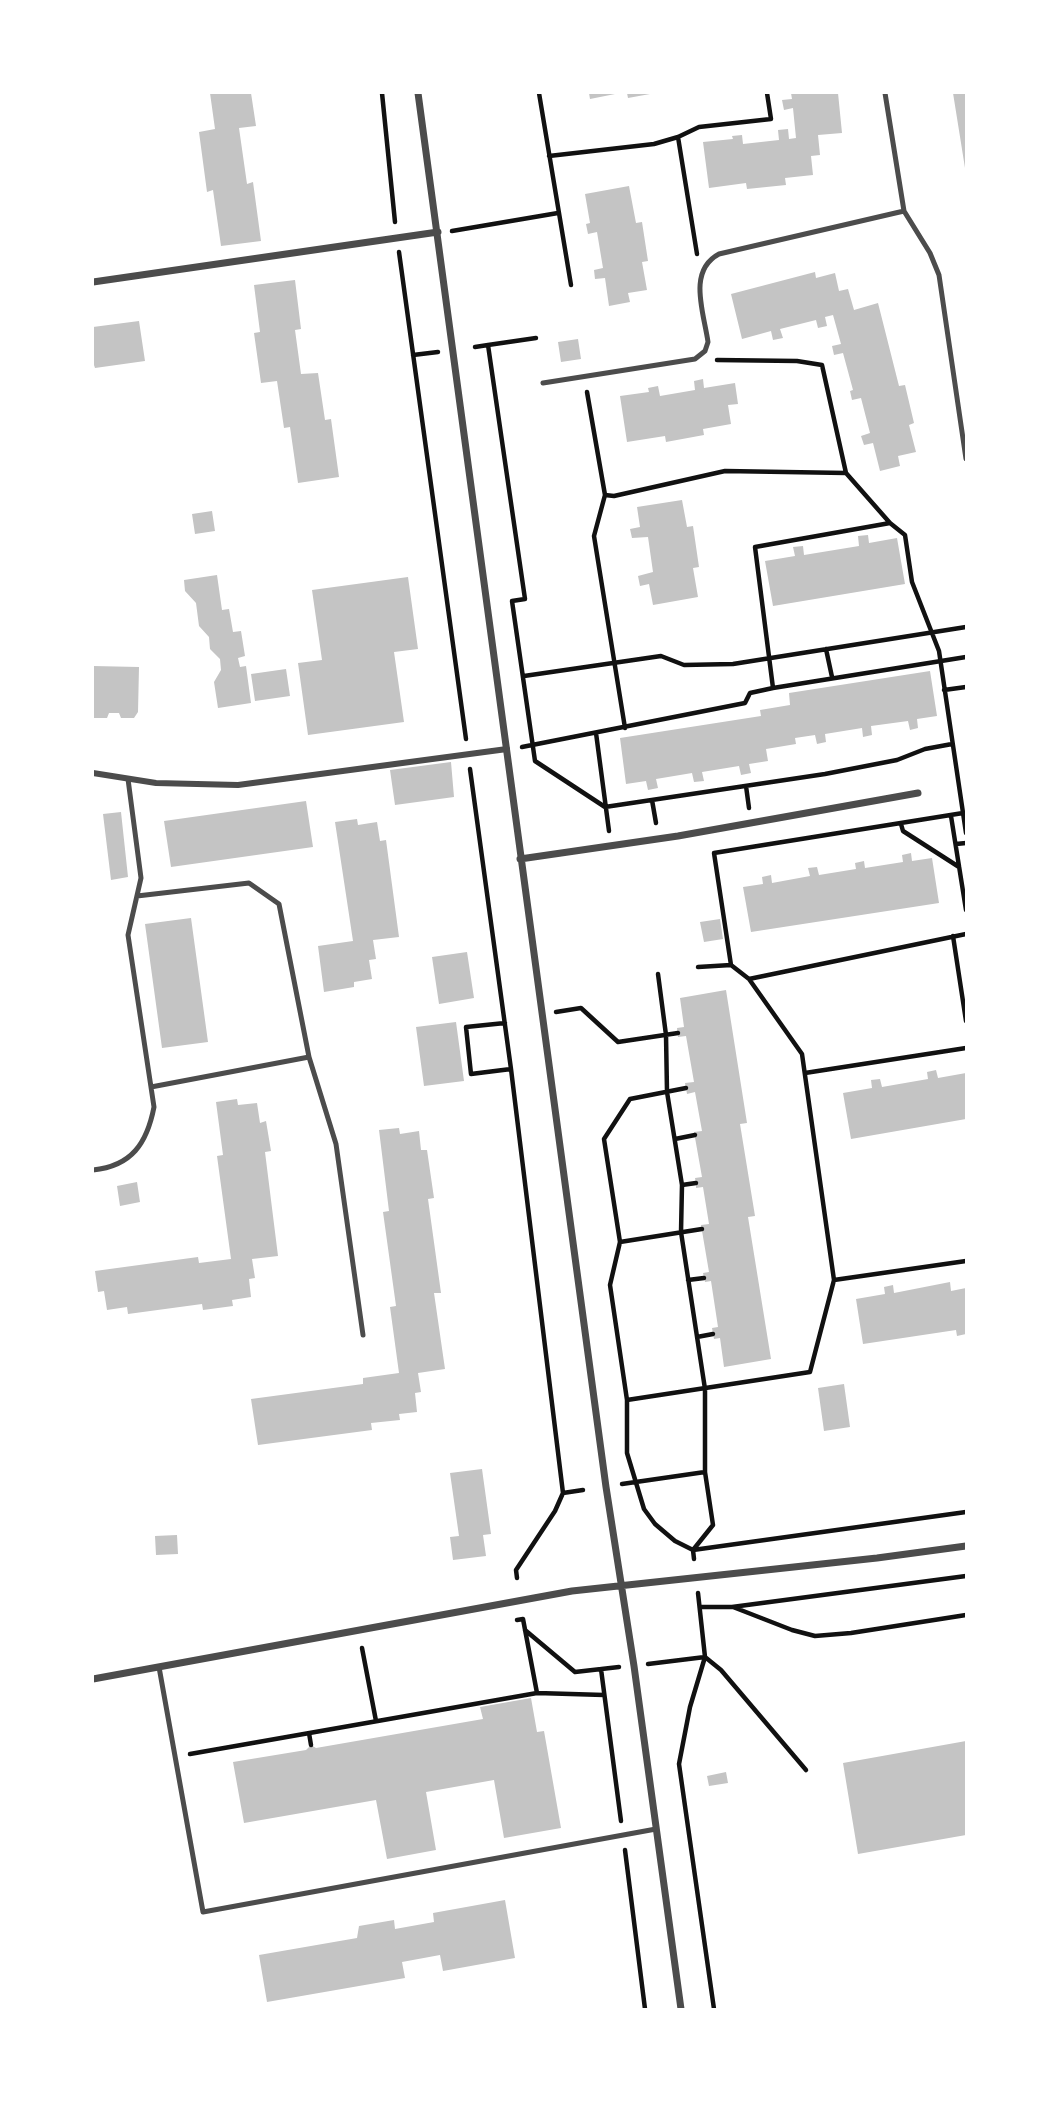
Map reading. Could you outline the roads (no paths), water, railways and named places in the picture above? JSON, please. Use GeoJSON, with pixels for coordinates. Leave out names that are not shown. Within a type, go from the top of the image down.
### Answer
{"type":"FeatureCollection","features":[{"type":"Feature","properties":{"kind":"street"},"geometry":{"type":"LineString","coordinates":[[418,93],[606,1486],[634,1666],[681,2009]]}},
{"type":"Feature","properties":{"kind":"street"},"geometry":{"type":"LineString","coordinates":[[93,282],[438,232]]}},
{"type":"Feature","properties":{"kind":"street"},"geometry":{"type":"LineString","coordinates":[[93,773],[196,785],[238,785],[507,750]]}},
{"type":"Feature","properties":{"kind":"street"},"geometry":{"type":"LineString","coordinates":[[520,859],[658,839],[918,793]]}},
{"type":"Feature","properties":{"kind":"street"},"geometry":{"type":"LineString","coordinates":[[93,1679],[520,1600],[622,1584],[877,1558],[966,1546]]}},
{"type":"Feature","properties":{"kind":"lane"},"geometry":{"type":"LineString","coordinates":[[885,93],[904,211],[930,253],[939,275],[966,459]]}},
{"type":"Feature","properties":{"kind":"lane"},"geometry":{"type":"LineString","coordinates":[[543,383],[691,361],[701,356],[708,342],[700,288],[704,266],[709,259],[719,254],[904,211]]}},
{"type":"Feature","properties":{"kind":"lane"},"geometry":{"type":"LineString","coordinates":[[93,1170],[128,1157],[141,1145],[150,1129],[154,1107],[128,935],[141,878],[128,779]]}},
{"type":"Feature","properties":{"kind":"lane"},"geometry":{"type":"LineString","coordinates":[[137,896],[249,883],[279,904],[309,1058],[336,1143],[363,1335]]}},
{"type":"Feature","properties":{"kind":"lane"},"geometry":{"type":"LineString","coordinates":[[151,1087],[309,1058]]}},
{"type":"Feature","properties":{"kind":"lane"},"geometry":{"type":"LineString","coordinates":[[159,1667],[203,1912],[656,1829]]}}]}
